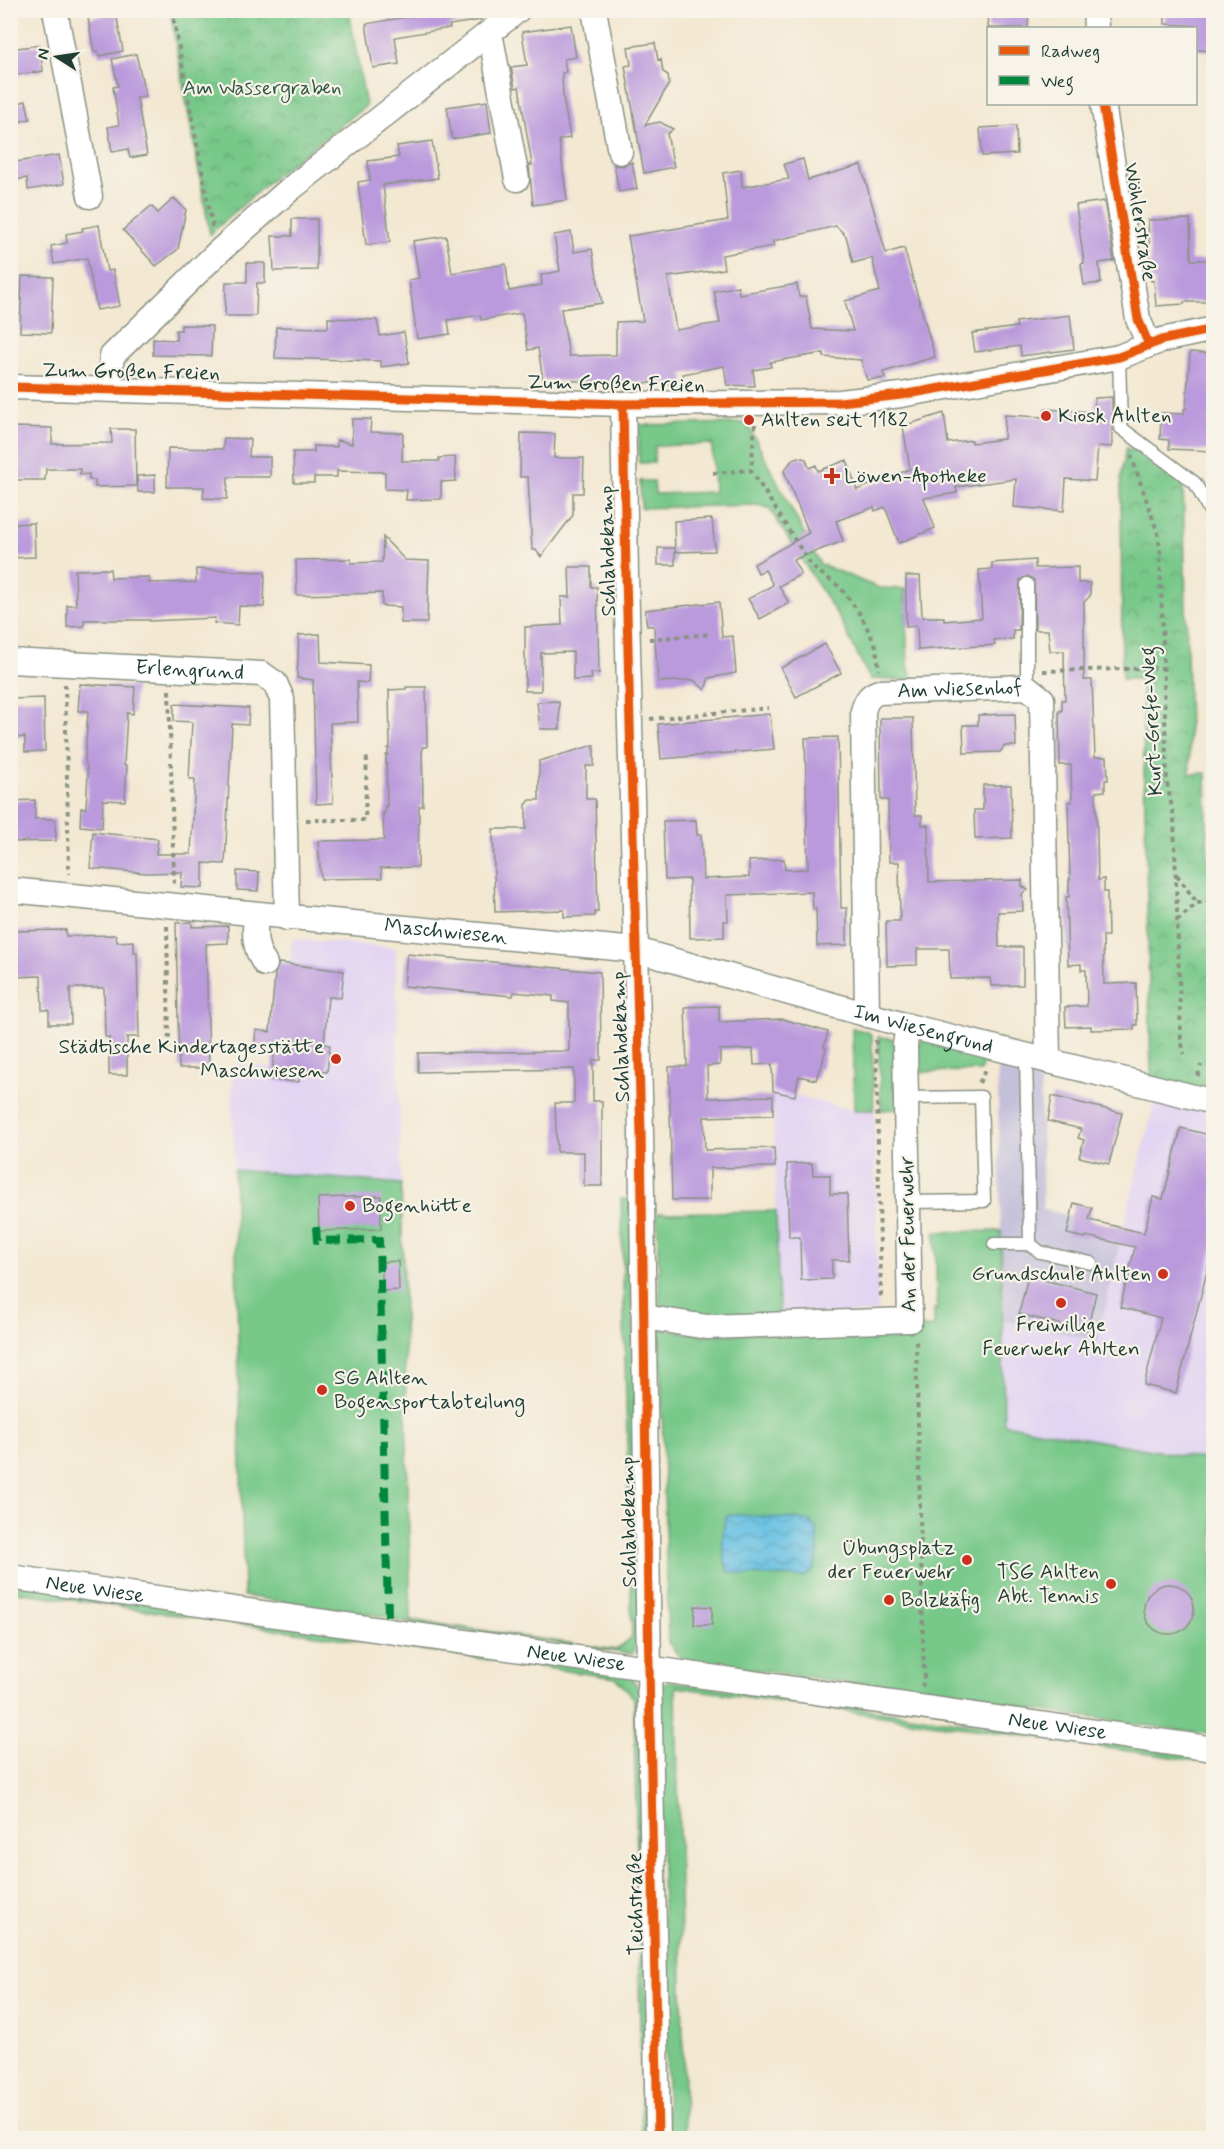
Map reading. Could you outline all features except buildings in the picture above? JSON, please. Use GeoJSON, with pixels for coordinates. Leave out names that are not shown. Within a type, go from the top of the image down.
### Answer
{"type":"FeatureCollection","features":[{"type":"Feature","properties":{"kind":"street"},"geometry":{"type":"LineString","coordinates":[[55,10],[90,196]]}},
{"type":"Feature","properties":{"kind":"street"},"geometry":{"type":"LineString","coordinates":[[108,389],[112,356],[217,253],[289,190],[518,10]]}},
{"type":"Feature","properties":{"kind":"street"},"geometry":{"type":"LineString","coordinates":[[594,10],[620,152]]}},
{"type":"Feature","properties":{"kind":"street"},"geometry":{"type":"LineString","coordinates":[[1095,10],[1096,27]]}},
{"type":"Feature","properties":{"kind":"street"},"geometry":{"type":"LineString","coordinates":[[486,35],[492,43],[517,179]]}},
{"type":"Feature","properties":{"kind":"street","name":"Wöhlerstraße"},"geometry":{"type":"LineString","coordinates":[[1103,105],[1138,319],[1149,345]]}},
{"type":"Feature","properties":{"kind":"street","name":"Zum Großen Freien"},"geometry":{"type":"LineString","coordinates":[[10,387],[623,404],[809,404],[849,402],[901,395],[1119,357],[1162,340],[1214,329]]}},
{"type":"Feature","properties":{"kind":"street","name":"Schlahdekamp"},"geometry":{"type":"LineString","coordinates":[[623,404],[644,1317],[649,1669]]}},
{"type":"Feature","properties":{"kind":"street","name":"Erlengrund"},"geometry":{"type":"LineString","coordinates":[[10,661],[262,674],[275,683],[282,699],[287,918]]}},
{"type":"Feature","properties":{"kind":"street","name":"Am Wiesenhof"},"geometry":{"type":"LineString","coordinates":[[867,1015],[862,711],[867,700],[872,694],[879,692],[1027,679],[1042,699],[1037,1058]]}},
{"type":"Feature","properties":{"kind":"street","name":"Maschwiesen"},"geometry":{"type":"LineString","coordinates":[[10,890],[636,950]]}},
{"type":"Feature","properties":{"kind":"street"},"geometry":{"type":"LineString","coordinates":[[256,915],[254,935],[256,948],[265,964]]}},
{"type":"Feature","properties":{"kind":"street","name":"Im Wiesengrund"},"geometry":{"type":"LineString","coordinates":[[636,950],[908,1026],[1214,1102]]}},
{"type":"Feature","properties":{"kind":"street","name":"An der Feuerwehr"},"geometry":{"type":"LineString","coordinates":[[644,1317],[706,1327],[910,1320],[905,1044],[908,1026]]}},
{"type":"Feature","properties":{"kind":"street","name":"Neue Wiese"},"geometry":{"type":"LineString","coordinates":[[10,1577],[388,1633],[1214,1749]]}},
{"type":"Feature","properties":{"kind":"street","name":"Teichstraße"},"geometry":{"type":"LineString","coordinates":[[649,1669],[658,2139]]}},
{"type":"Feature","properties":{"kind":"lane"},"geometry":{"type":"LineString","coordinates":[[1119,357],[1121,428],[1195,483],[1214,519]]}},
{"type":"Feature","properties":{"kind":"lane"},"geometry":{"type":"LineString","coordinates":[[1027,584],[1027,679]]}},
{"type":"Feature","properties":{"kind":"lane"},"geometry":{"type":"LineString","coordinates":[[1030,1244],[1037,1058]]}},
{"type":"Feature","properties":{"kind":"lane"},"geometry":{"type":"LineString","coordinates":[[906,1098],[981,1097],[984,1201],[908,1202]]}},
{"type":"Feature","properties":{"kind":"lane"},"geometry":{"type":"LineString","coordinates":[[994,1244],[1030,1244],[1040,1252],[1091,1263]]}},
{"type":"Feature","properties":{"kind":"path"},"geometry":{"type":"LineString","coordinates":[[172,10],[214,234]]}},
{"type":"Feature","properties":{"kind":"path"},"geometry":{"type":"LineString","coordinates":[[755,420],[751,470],[812,567],[840,587],[861,614],[876,646],[880,665],[879,692]]}},
{"type":"Feature","properties":{"kind":"path"},"geometry":{"type":"LineString","coordinates":[[713,473],[751,470]]}},
{"type":"Feature","properties":{"kind":"path"},"geometry":{"type":"LineString","coordinates":[[628,640],[711,634]]}},
{"type":"Feature","properties":{"kind":"path"},"geometry":{"type":"LineString","coordinates":[[1027,679],[1163,668]]}},
{"type":"Feature","properties":{"kind":"path"},"geometry":{"type":"LineString","coordinates":[[65,675],[69,884]]}},
{"type":"Feature","properties":{"kind":"path"},"geometry":{"type":"LineString","coordinates":[[168,681],[174,894]]}},
{"type":"Feature","properties":{"kind":"path"},"geometry":{"type":"LineString","coordinates":[[630,721],[769,708]]}},
{"type":"Feature","properties":{"kind":"path"},"geometry":{"type":"LineString","coordinates":[[296,819],[365,820],[367,753]]}},
{"type":"Feature","properties":{"kind":"path"},"geometry":{"type":"LineString","coordinates":[[1177,875],[1197,903]]}},
{"type":"Feature","properties":{"kind":"path"},"geometry":{"type":"LineString","coordinates":[[1176,921],[1197,903],[1214,901]]}},
{"type":"Feature","properties":{"kind":"path"},"geometry":{"type":"LineString","coordinates":[[167,916],[169,1045]]}},
{"type":"Feature","properties":{"kind":"path"},"geometry":{"type":"LineString","coordinates":[[876,1039],[881,1321]]}},
{"type":"Feature","properties":{"kind":"path"},"geometry":{"type":"LineString","coordinates":[[972,1097],[994,1048]]}},
{"type":"Feature","properties":{"kind":"path"},"geometry":{"type":"LineString","coordinates":[[910,1320],[916,1339],[924,1680],[916,1706]]}},
{"type":"Feature","properties":{"kind":"shaded area","name":"Städtische Kindertagesstätte Maschwiesen"},"geometry":{"type":"Polygon","coordinates":[[[292,939],[396,948],[401,1184],[234,1170],[232,1085],[236,1064],[273,1068],[274,1053],[254,1051],[256,1030],[270,1031],[276,962],[290,963],[292,939]]]}},
{"type":"Feature","properties":{"kind":"shaded area"},"geometry":{"type":"Polygon","coordinates":[[[997,1056],[1040,1067],[1043,1209],[1123,1228],[1098,1341],[1003,1320],[997,1056]]]}},
{"type":"Feature","properties":{"kind":"shaded area"},"geometry":{"type":"Polygon","coordinates":[[[773,1091],[854,1110],[874,1110],[878,1312],[779,1315],[773,1091]]]}},
{"type":"Feature","properties":{"kind":"shaded area","name":"Grundschule Ahlten"},"geometry":{"type":"Polygon","coordinates":[[[1156,1096],[1213,1110],[1213,1461],[1004,1424],[1003,1320],[1098,1341],[1156,1096]]]}},
{"type":"Feature","properties":{"kind":"green space","name":"Am Wassergraben"},"geometry":{"type":"Polygon","coordinates":[[[170,11],[349,11],[366,106],[275,176],[210,234],[170,11]]]}},
{"type":"Feature","properties":{"kind":"green space"},"geometry":{"type":"Polygon","coordinates":[[[747,423],[820,564],[879,588],[905,589],[908,666],[913,680],[870,679],[839,618],[769,508],[758,505],[641,508],[640,481],[654,481],[655,494],[714,492],[712,444],[655,446],[654,463],[639,463],[639,425],[747,423]]]}},
{"type":"Feature","properties":{"kind":"green space"},"geometry":{"type":"Polygon","coordinates":[[[1126,448],[1144,453],[1183,481],[1190,774],[1206,773],[1208,866],[1213,866],[1213,1093],[1151,1076],[1142,679],[1122,679],[1121,478],[1126,448]]]}},
{"type":"Feature","properties":{"kind":"green space"},"geometry":{"type":"Polygon","coordinates":[[[852,1028],[868,1032],[872,1036],[874,1110],[854,1110],[852,1028]]]}},
{"type":"Feature","properties":{"kind":"green space"},"geometry":{"type":"Polygon","coordinates":[[[878,1037],[892,1038],[895,1043],[897,1109],[881,1110],[878,1037]]]}},
{"type":"Feature","properties":{"kind":"green space"},"geometry":{"type":"Polygon","coordinates":[[[926,1037],[987,1054],[980,1071],[914,1072],[914,1049],[926,1037]]]}},
{"type":"Feature","properties":{"kind":"green space","name":"SG Ahlten Bogensportabteilung"},"geometry":{"type":"Polygon","coordinates":[[[234,1170],[401,1184],[411,1620],[616,1650],[632,1637],[621,1199],[630,1199],[640,1605],[637,1641],[632,1654],[396,1621],[396,1618],[244,1596],[234,1170]]]}},
{"type":"Feature","properties":{"kind":"green space"},"geometry":{"type":"Polygon","coordinates":[[[776,1211],[779,1315],[707,1317],[660,1310],[657,1213],[776,1211]]]}},
{"type":"Feature","properties":{"kind":"green space"},"geometry":{"type":"Polygon","coordinates":[[[1001,1231],[1004,1424],[1213,1461],[1213,1735],[681,1659],[668,1642],[660,1329],[705,1335],[934,1327],[934,1309],[937,1309],[935,1232],[1001,1231]]]}},
{"type":"Feature","properties":{"kind":"green space"},"geometry":{"type":"Polygon","coordinates":[[[11,1583],[628,1673],[640,1690],[649,2138],[642,2138],[634,1698],[616,1678],[11,1591],[11,1583]]]}},
{"type":"Feature","properties":{"kind":"green space"},"geometry":{"type":"Polygon","coordinates":[[[668,1681],[1213,1758],[1213,1763],[676,1687],[685,2138],[668,2138],[658,1690],[668,1681]]]}},
{"type":"Feature","properties":{"kind":"water"},"geometry":{"type":"Polygon","coordinates":[[[726,1516],[809,1520],[817,1530],[818,1555],[813,1570],[803,1577],[746,1575],[728,1571],[724,1558],[724,1523],[726,1516]]]}},
{"type":"Feature","properties":{"kind":"marked path"},"geometry":{"type":"LineString","coordinates":[[316,1227],[317,1241],[379,1240],[388,1616]]}},
{"type":"Feature","properties":{"kind":"cycle path"},"geometry":{"type":"LineString","coordinates":[[1103,105],[1138,319],[1149,345]]}},
{"type":"Feature","properties":{"kind":"cycle path"},"geometry":{"type":"LineString","coordinates":[[10,387],[623,404],[840,402],[901,395],[1119,357],[1162,340],[1214,329]]}},
{"type":"Feature","properties":{"kind":"cycle path"},"geometry":{"type":"LineString","coordinates":[[623,404],[641,1134],[658,2138]]}},
{"type":"Feature","properties":{"kind":"place","name":"Kiosk Ahlten"},"geometry":{"type":"Point","coordinates":[1046,416]}},
{"type":"Feature","properties":{"kind":"place","name":"Ahlten seit 1182"},"geometry":{"type":"Point","coordinates":[749,420]}},
{"type":"Feature","properties":{"kind":"place","name":"Löwen-Apotheke"},"geometry":{"type":"Point","coordinates":[832,476]}},
{"type":"Feature","properties":{"kind":"place","name":"Städtische Kindertagesstätte Maschwiesen"},"geometry":{"type":"Point","coordinates":[336,1059]}},
{"type":"Feature","properties":{"kind":"place","name":"Bogenhütte"},"geometry":{"type":"Point","coordinates":[350,1206]}},
{"type":"Feature","properties":{"kind":"place","name":"Grundschule Ahlten"},"geometry":{"type":"Point","coordinates":[1163,1274]}},
{"type":"Feature","properties":{"kind":"place","name":"Freiwillige Feuerwehr Ahlten"},"geometry":{"type":"Point","coordinates":[1061,1303]}},
{"type":"Feature","properties":{"kind":"place","name":"SG Ahlten Bogensportabteilung"},"geometry":{"type":"Point","coordinates":[322,1390]}},
{"type":"Feature","properties":{"kind":"place","name":"Übungsplatz der Feuerwehr"},"geometry":{"type":"Point","coordinates":[967,1560]}},
{"type":"Feature","properties":{"kind":"place","name":"TSG Ahlten Abt. Tennis"},"geometry":{"type":"Point","coordinates":[1111,1584]}},
{"type":"Feature","properties":{"kind":"place","name":"Bolzkäfig"},"geometry":{"type":"Point","coordinates":[889,1600]}}]}
